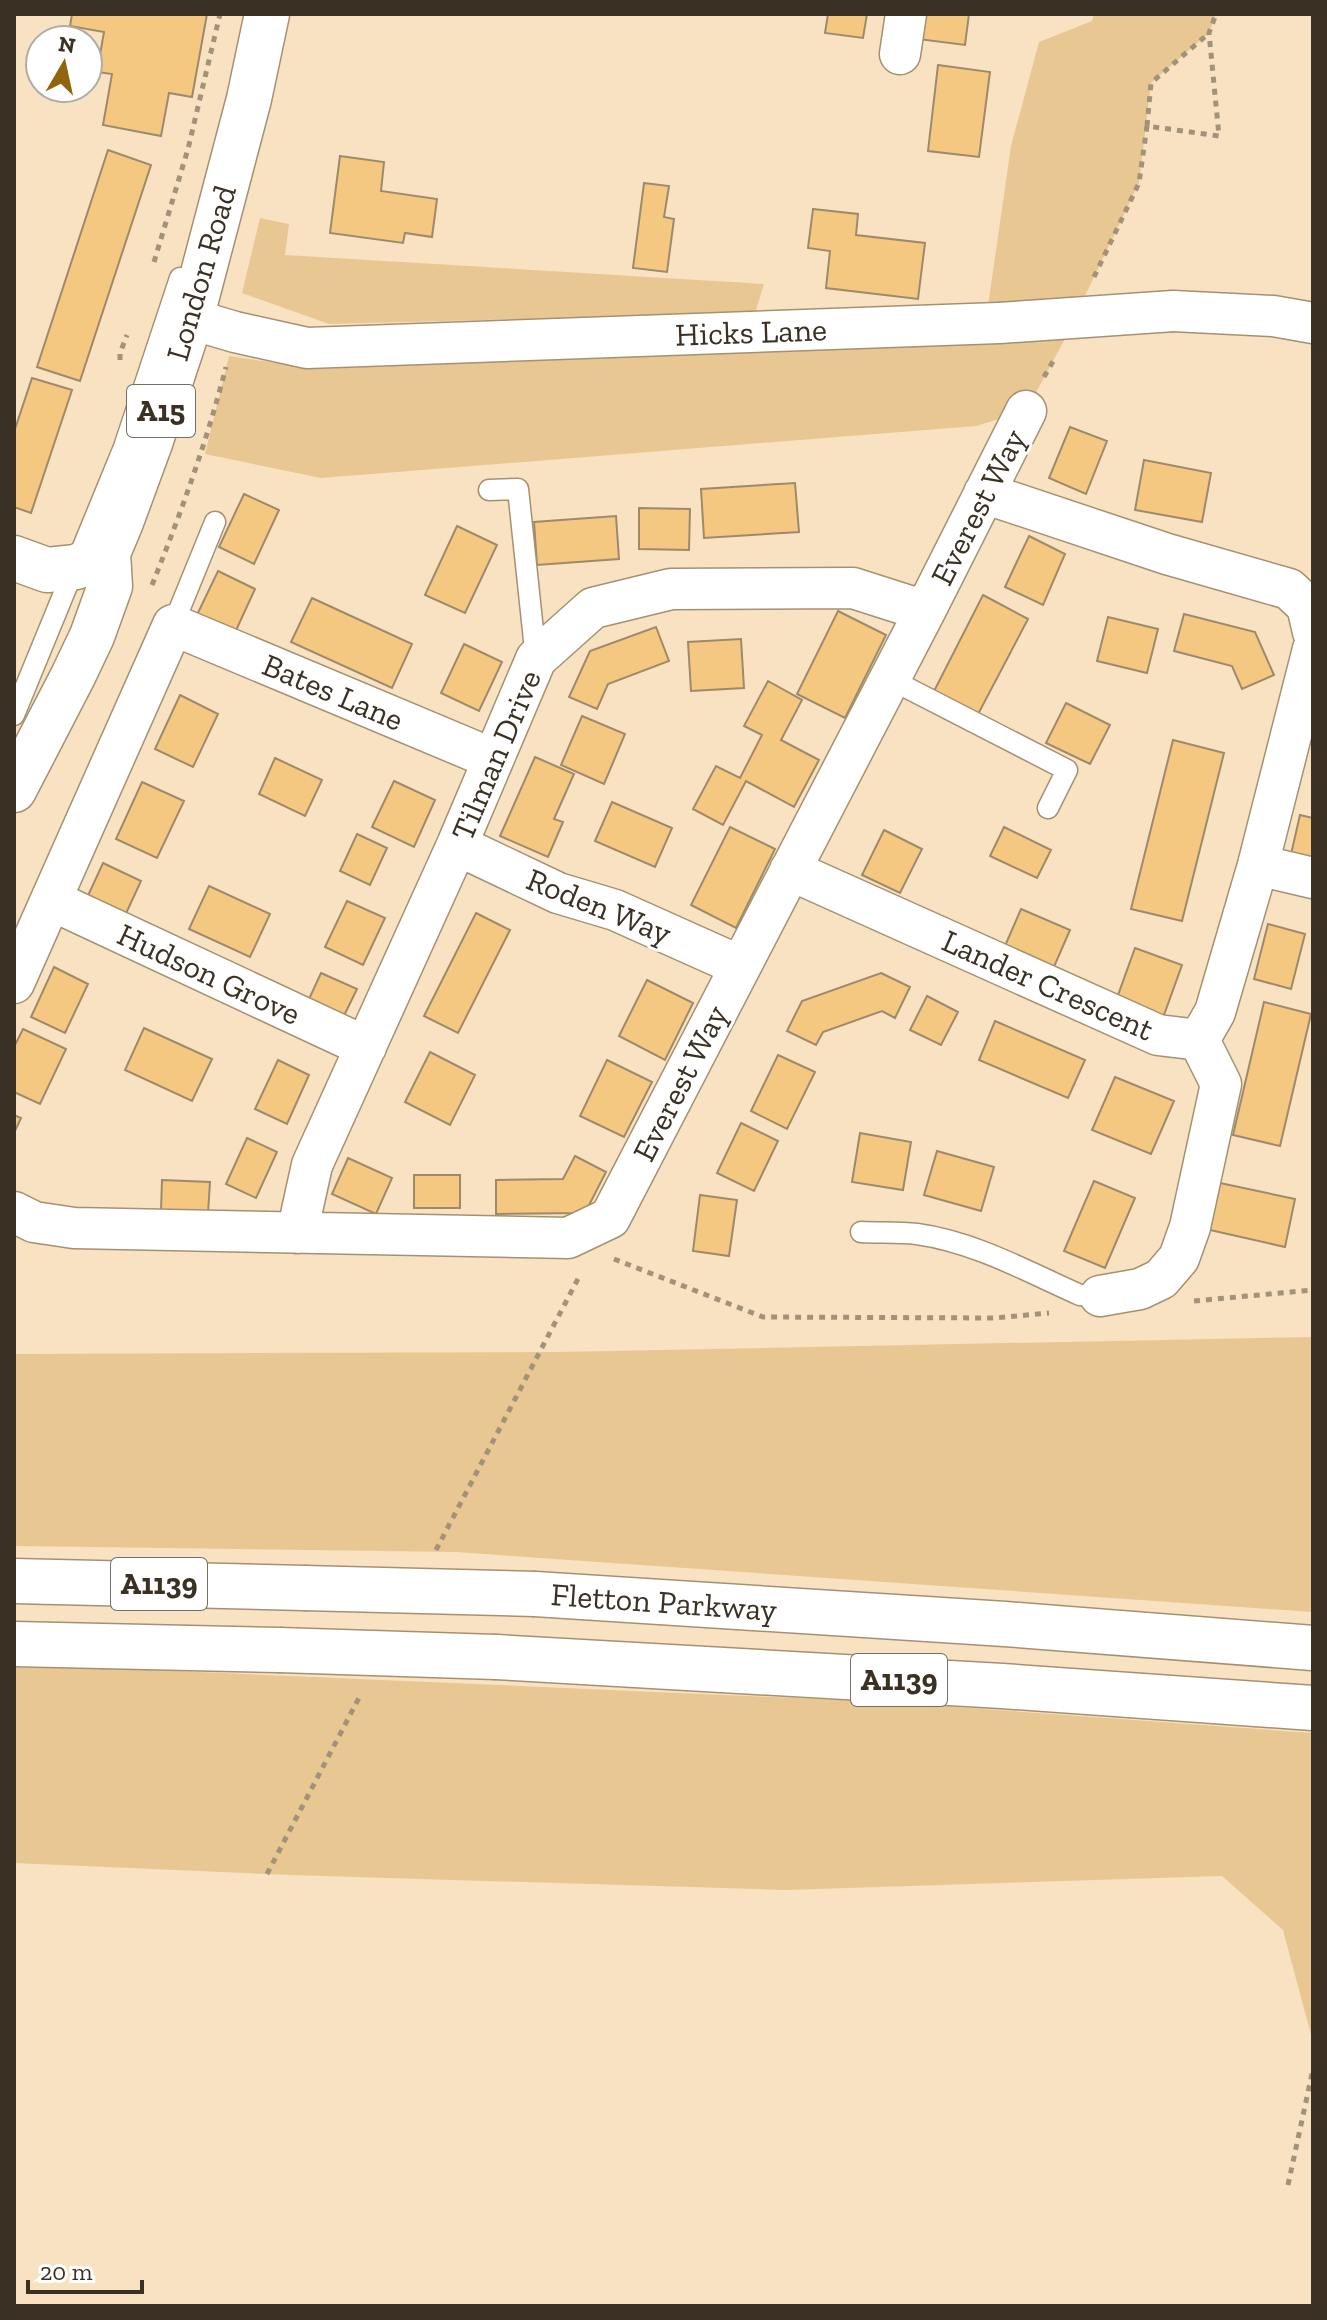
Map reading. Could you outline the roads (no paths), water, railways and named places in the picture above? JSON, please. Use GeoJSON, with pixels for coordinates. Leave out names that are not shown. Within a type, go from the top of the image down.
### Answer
{"type":"FeatureCollection","features":[{"type":"Feature","properties":{"kind":"main road","name":"London Road"},"geometry":{"type":"LineString","coordinates":[[14,790],[92,636],[110,586],[92,560],[150,443],[191,319],[249,99],[267,14]]}},
{"type":"Feature","properties":{"kind":"main road"},"geometry":{"type":"LineString","coordinates":[[14,558],[47,570],[92,560]]}},
{"type":"Feature","properties":{"kind":"main road","name":"Fletton Parkway"},"geometry":{"type":"LineString","coordinates":[[14,1581],[535,1594],[1005,1624],[1310,1648]]}},
{"type":"Feature","properties":{"kind":"main road","name":"Fletton Parkway"},"geometry":{"type":"LineString","coordinates":[[14,1644],[496,1657],[1002,1686],[1307,1708]]}},
{"type":"Feature","properties":{"kind":"street"},"geometry":{"type":"LineString","coordinates":[[900,54],[906,14]]}},
{"type":"Feature","properties":{"kind":"street","name":"Hicks Lane"},"geometry":{"type":"LineString","coordinates":[[191,319],[307,348],[999,323],[1173,311],[1273,316],[1313,323]]}},
{"type":"Feature","properties":{"kind":"street","name":"Everest Way"},"geometry":{"type":"LineString","coordinates":[[297,1233],[568,1238],[602,1234],[1026,411]]}},
{"type":"Feature","properties":{"kind":"street"},"geometry":{"type":"LineString","coordinates":[[984,493],[1167,554],[1289,589],[1311,613]]}},
{"type":"Feature","properties":{"kind":"street","name":"Tilman Drive"},"geometry":{"type":"LineString","coordinates":[[297,1233],[312,1165],[457,845],[536,659],[593,608],[671,589],[853,588],[925,611]]}},
{"type":"Feature","properties":{"kind":"street"},"geometry":{"type":"LineString","coordinates":[[14,983],[173,625]]}},
{"type":"Feature","properties":{"kind":"street","name":"Bates Lane"},"geometry":{"type":"LineString","coordinates":[[173,625],[493,759]]}},
{"type":"Feature","properties":{"kind":"street","name":"Lander Crescent"},"geometry":{"type":"LineString","coordinates":[[790,870],[1158,1035],[1199,1040],[1215,1012],[1258,865],[1313,649]]}},
{"type":"Feature","properties":{"kind":"street","name":"Roden Way"},"geometry":{"type":"LineString","coordinates":[[457,845],[558,893],[615,910],[740,966]]}},
{"type":"Feature","properties":{"kind":"street"},"geometry":{"type":"LineString","coordinates":[[1258,865],[1313,878]]}},
{"type":"Feature","properties":{"kind":"street","name":"Hudson Grove"},"geometry":{"type":"LineString","coordinates":[[51,900],[366,1047]]}},
{"type":"Feature","properties":{"kind":"street"},"geometry":{"type":"LineString","coordinates":[[1100,1296],[1140,1289],[1161,1279],[1179,1258],[1190,1227],[1221,1084],[1199,1040]]}},
{"type":"Feature","properties":{"kind":"street"},"geometry":{"type":"LineString","coordinates":[[14,1212],[34,1222],[74,1228],[297,1233]]}},
{"type":"Feature","properties":{"kind":"lane"},"geometry":{"type":"LineString","coordinates":[[14,715],[92,560],[124,447],[223,140],[252,14]]}},
{"type":"Feature","properties":{"kind":"lane"},"geometry":{"type":"LineString","coordinates":[[489,490],[518,489],[536,659]]}},
{"type":"Feature","properties":{"kind":"lane"},"geometry":{"type":"LineString","coordinates":[[173,625],[215,522]]}},
{"type":"Feature","properties":{"kind":"lane"},"geometry":{"type":"LineString","coordinates":[[890,679],[1067,770],[1048,808]]}},
{"type":"Feature","properties":{"kind":"lane"},"geometry":{"type":"LineString","coordinates":[[861,1232],[916,1234],[947,1240],[969,1246],[1080,1295],[1100,1296]]}}]}
